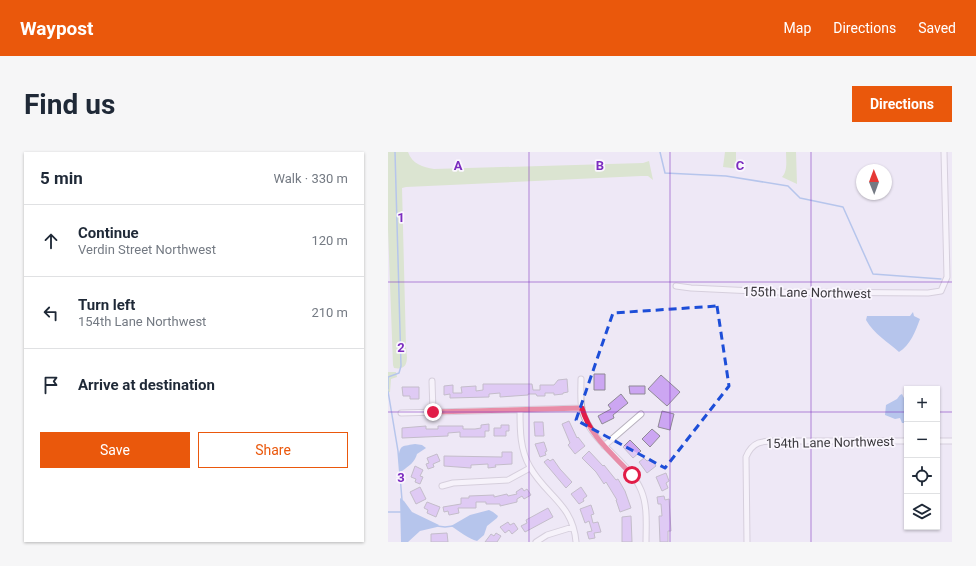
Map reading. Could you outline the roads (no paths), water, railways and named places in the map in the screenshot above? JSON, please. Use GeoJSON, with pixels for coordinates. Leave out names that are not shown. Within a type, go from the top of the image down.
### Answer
{"type":"FeatureCollection","features":[{"type":"Feature","properties":{"kind":"street"},"geometry":{"type":"LineString","coordinates":[[944,152],[946,220],[952,220]]}},
{"type":"Feature","properties":{"kind":"street","name":"155th Lane Northwest"},"geometry":{"type":"LineString","coordinates":[[676,286],[763,291],[938,292],[941,290],[947,277],[946,220]]}},
{"type":"Feature","properties":{"kind":"street"},"geometry":{"type":"LineString","coordinates":[[581,379],[582,408],[588,426],[604,446],[632,475],[642,492],[645,503],[646,542]]}},
{"type":"Feature","properties":{"kind":"street"},"geometry":{"type":"LineString","coordinates":[[432,381],[433,412]]}},
{"type":"Feature","properties":{"kind":"street"},"geometry":{"type":"LineString","coordinates":[[401,414],[582,408]]}},
{"type":"Feature","properties":{"kind":"street"},"geometry":{"type":"LineString","coordinates":[[520,410],[521,443],[526,459],[530,468],[568,513],[576,542]]}},
{"type":"Feature","properties":{"kind":"street"},"geometry":{"type":"LineString","coordinates":[[604,446],[641,414]]}},
{"type":"Feature","properties":{"kind":"street","name":"154th Lane Northwest"},"geometry":{"type":"LineString","coordinates":[[747,542],[746,457],[748,451],[756,443],[779,441],[904,441]]}},
{"type":"Feature","properties":{"kind":"street"},"geometry":{"type":"LineString","coordinates":[[940,441],[952,442]]}},
{"type":"Feature","properties":{"kind":"street"},"geometry":{"type":"LineString","coordinates":[[442,486],[453,483],[508,480],[530,468]]}},
{"type":"Feature","properties":{"kind":"street"},"geometry":{"type":"LineString","coordinates":[[536,542],[547,535],[573,527]]}},
{"type":"Feature","properties":{"kind":"water"},"geometry":{"type":"Polygon","coordinates":[[[913,312],[914,316],[920,319],[909,342],[899,352],[877,334],[866,320],[867,316],[910,316],[913,312]]]}},
{"type":"Feature","properties":{"kind":"water"},"geometry":{"type":"Polygon","coordinates":[[[902,394],[904,398],[904,423],[902,423],[900,418],[895,419],[885,415],[886,405],[897,399],[902,394]]]}},
{"type":"Feature","properties":{"kind":"water"},"geometry":{"type":"Polygon","coordinates":[[[415,444],[422,445],[426,448],[417,454],[409,466],[400,471],[400,449],[405,446],[415,444]]]}},
{"type":"Feature","properties":{"kind":"water"},"geometry":{"type":"Polygon","coordinates":[[[400,498],[412,512],[439,525],[437,527],[420,531],[408,542],[401,542],[400,498]]]}},
{"type":"Feature","properties":{"kind":"water"},"geometry":{"type":"Polygon","coordinates":[[[489,510],[498,516],[487,526],[484,535],[477,541],[467,537],[451,526],[470,515],[489,510]]]}},
{"type":"Feature","properties":{"kind":"waterway"},"geometry":{"type":"LineString","coordinates":[[388,377],[399,373],[401,366],[395,152]]}},
{"type":"Feature","properties":{"kind":"waterway"},"geometry":{"type":"LineString","coordinates":[[660,152],[665,173],[726,176],[788,186],[800,198],[843,207],[873,274],[941,279]]}},
{"type":"Feature","properties":{"kind":"waterway"},"geometry":{"type":"LineString","coordinates":[[388,377],[388,389]]}},
{"type":"Feature","properties":{"kind":"waterway"},"geometry":{"type":"LineString","coordinates":[[388,391],[398,451],[402,500]]}},
{"type":"Feature","properties":{"kind":"waterway"},"geometry":{"type":"LineString","coordinates":[[388,512],[402,512]]}},
{"type":"Feature","properties":{"kind":"waterway"},"geometry":{"type":"LineString","coordinates":[[437,526],[453,526]]}}]}
